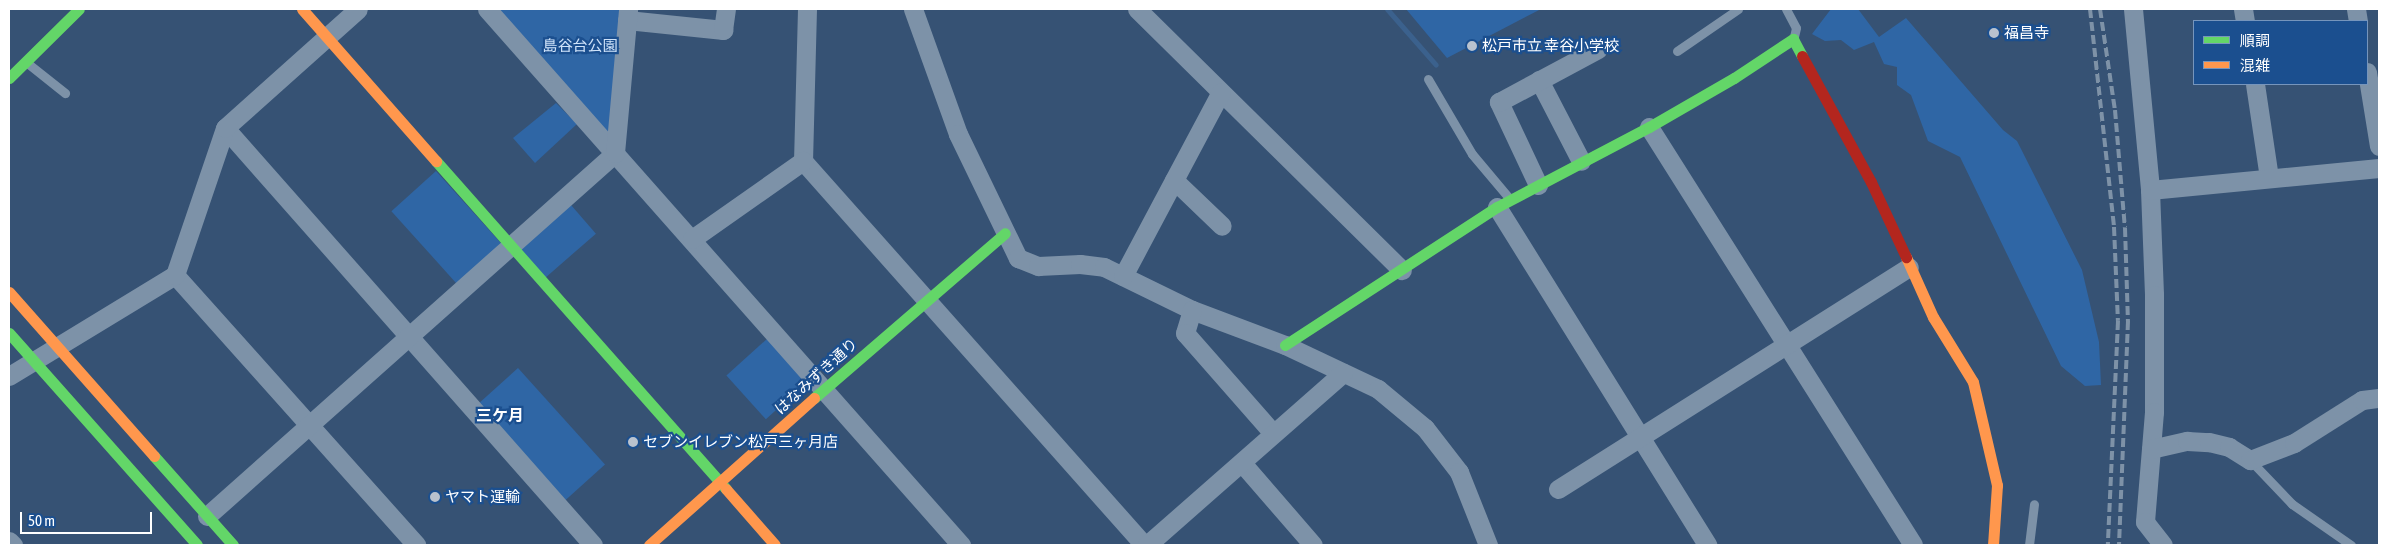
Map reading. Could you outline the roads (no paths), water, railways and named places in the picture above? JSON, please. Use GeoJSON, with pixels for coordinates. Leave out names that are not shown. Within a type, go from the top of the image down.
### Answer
{"type":"FeatureCollection","features":[{"type":"Feature","properties":{"kind":"street"},"geometry":{"type":"LineString","coordinates":[[9,78],[78,9]]}},
{"type":"Feature","properties":{"kind":"street"},"geometry":{"type":"LineString","coordinates":[[302,9],[775,545]]}},
{"type":"Feature","properties":{"kind":"street"},"geometry":{"type":"LineString","coordinates":[[9,376],[175,275],[225,128],[358,9]]}},
{"type":"Feature","properties":{"kind":"street"},"geometry":{"type":"LineString","coordinates":[[486,9],[692,239],[961,545]]}},
{"type":"Feature","properties":{"kind":"street"},"geometry":{"type":"LineString","coordinates":[[207,516],[410,338],[615,153],[627,14],[723,30],[726,9]]}},
{"type":"Feature","properties":{"kind":"street"},"geometry":{"type":"LineString","coordinates":[[807,9],[803,161],[1146,545],[1343,373]]}},
{"type":"Feature","properties":{"kind":"street"},"geometry":{"type":"LineString","coordinates":[[913,9],[958,134],[1018,258],[1029,265],[1080,264],[1104,268],[1192,310],[1285,346],[1378,389],[1425,428],[1459,472],[1488,545]]}},
{"type":"Feature","properties":{"kind":"street"},"geometry":{"type":"LineString","coordinates":[[1137,9],[1402,270]]}},
{"type":"Feature","properties":{"kind":"street"},"geometry":{"type":"LineString","coordinates":[[2133,9],[2150,190],[2154,313],[2151,449],[2145,522],[2163,545]]}},
{"type":"Feature","properties":{"kind":"street"},"geometry":{"type":"LineString","coordinates":[[1285,346],[1504,204],[1581,161],[1649,127],[1748,70],[1793,39],[1871,182],[1937,324],[1973,382],[1997,484],[1993,545]]}},
{"type":"Feature","properties":{"kind":"street"},"geometry":{"type":"LineString","coordinates":[[1538,185],[1499,102],[1598,48]]}},
{"type":"Feature","properties":{"kind":"street"},"geometry":{"type":"LineString","coordinates":[[2368,78],[2379,146]]}},
{"type":"Feature","properties":{"kind":"street"},"geometry":{"type":"LineString","coordinates":[[1539,80],[1581,161]]}},
{"type":"Feature","properties":{"kind":"street"},"geometry":{"type":"LineString","coordinates":[[2254,85],[2269,178]]}},
{"type":"Feature","properties":{"kind":"street"},"geometry":{"type":"LineString","coordinates":[[1123,276],[1221,92]]}},
{"type":"Feature","properties":{"kind":"street"},"geometry":{"type":"LineString","coordinates":[[1649,127],[1913,545]]}},
{"type":"Feature","properties":{"kind":"street"},"geometry":{"type":"LineString","coordinates":[[225,128],[594,545]]}},
{"type":"Feature","properties":{"kind":"street"},"geometry":{"type":"LineString","coordinates":[[692,239],[803,161]]}},
{"type":"Feature","properties":{"kind":"street"},"geometry":{"type":"LineString","coordinates":[[2150,190],[2379,168]]}},
{"type":"Feature","properties":{"kind":"street"},"geometry":{"type":"LineString","coordinates":[[1174,180],[1222,226]]}},
{"type":"Feature","properties":{"kind":"street"},"geometry":{"type":"LineString","coordinates":[[1504,204],[1637,437],[1707,545]]}},
{"type":"Feature","properties":{"kind":"street","name":"はなみずき通り"},"geometry":{"type":"LineString","coordinates":[[649,545],[926,299],[1005,232]]}},
{"type":"Feature","properties":{"kind":"street"},"geometry":{"type":"LineString","coordinates":[[1558,489],[1637,437],[1909,267]]}},
{"type":"Feature","properties":{"kind":"street"},"geometry":{"type":"LineString","coordinates":[[175,275],[416,545]]}},
{"type":"Feature","properties":{"kind":"street"},"geometry":{"type":"LineString","coordinates":[[9,292],[233,545]]}},
{"type":"Feature","properties":{"kind":"street"},"geometry":{"type":"LineString","coordinates":[[1192,310],[1185,333],[1273,433]]}},
{"type":"Feature","properties":{"kind":"street"},"geometry":{"type":"LineString","coordinates":[[9,333],[185,541]]}},
{"type":"Feature","properties":{"kind":"street"},"geometry":{"type":"LineString","coordinates":[[2151,449],[2188,441],[2209,442],[2229,447],[2250,460],[2311,434],[2362,400],[2379,398]]}},
{"type":"Feature","properties":{"kind":"street"},"geometry":{"type":"LineString","coordinates":[[1242,463],[1313,545]]}},
{"type":"Feature","properties":{"kind":"street"},"geometry":{"type":"LineString","coordinates":[[9,540],[13,545]]}},
{"type":"Feature","properties":{"kind":"lane"},"geometry":{"type":"LineString","coordinates":[[1677,51],[1738,9]]}},
{"type":"Feature","properties":{"kind":"lane"},"geometry":{"type":"LineString","coordinates":[[1786,9],[1796,28],[1793,39]]}},
{"type":"Feature","properties":{"kind":"lane"},"geometry":{"type":"LineString","coordinates":[[24,61],[65,94]]}},
{"type":"Feature","properties":{"kind":"lane"},"geometry":{"type":"LineString","coordinates":[[1428,79],[1504,204]]}},
{"type":"Feature","properties":{"kind":"lane"},"geometry":{"type":"LineString","coordinates":[[2250,460],[2292,504],[2351,545]]}},
{"type":"Feature","properties":{"kind":"lane"},"geometry":{"type":"LineString","coordinates":[[2029,545],[2034,504]]}},
{"type":"Feature","properties":{"kind":"waterway"},"geometry":{"type":"LineString","coordinates":[[1387,9],[1436,65]]}},
{"type":"Feature","properties":{"kind":"railway"},"geometry":{"type":"LineString","coordinates":[[2090,9],[2114,227],[2118,321],[2108,545]]}},
{"type":"Feature","properties":{"kind":"railway"},"geometry":{"type":"LineString","coordinates":[[2100,9],[2115,110],[2125,228],[2128,321],[2119,545]]}},
{"type":"Feature","properties":{"kind":"place","name":"福昌寺"},"geometry":{"type":"Point","coordinates":[1994,33]}},
{"type":"Feature","properties":{"kind":"place","name":"松戸市立 幸谷小学校"},"geometry":{"type":"Point","coordinates":[1472,46]}},
{"type":"Feature","properties":{"kind":"place","name":"セブンイレブン松戸三ヶ月店"},"geometry":{"type":"Point","coordinates":[633,442]}},
{"type":"Feature","properties":{"kind":"place","name":"ヤマト運輸"},"geometry":{"type":"Point","coordinates":[435,497]}},
{"type":"Feature","properties":{"kind":"district","name":"三ケ月"},"geometry":{"type":"Point","coordinates":[500,415]}},
{"type":"Feature","properties":{"kind":"park label","name":"島谷台公園"},"geometry":{"type":"Point","coordinates":[580,46]}}]}
